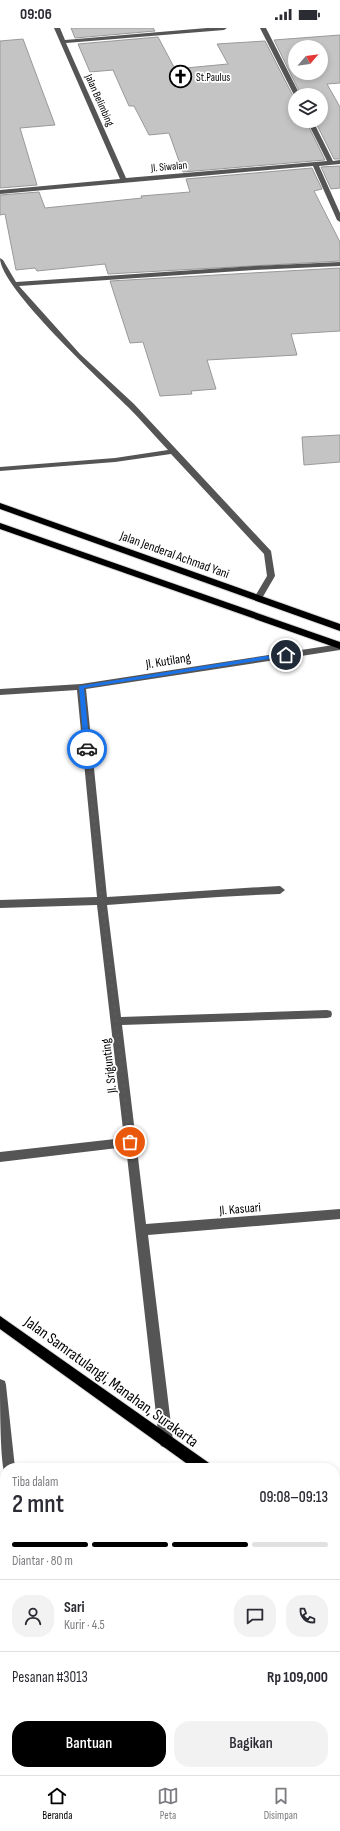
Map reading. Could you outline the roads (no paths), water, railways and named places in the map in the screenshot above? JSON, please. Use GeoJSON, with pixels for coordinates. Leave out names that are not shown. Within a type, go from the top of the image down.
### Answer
{"type":"FeatureCollection","features":[{"type":"Feature","properties":{"kind":"highway","name":"Jalan Jenderal Achmad Yani"},"geometry":{"type":"LineString","coordinates":[[0,506],[340,628]]}},
{"type":"Feature","properties":{"kind":"highway"},"geometry":{"type":"LineString","coordinates":[[0,526],[340,646]]}},
{"type":"Feature","properties":{"kind":"main road","name":"Jalan Samratulangi, Manahan, Surakarta"},"geometry":{"type":"LineString","coordinates":[[0,1322],[166,1441],[194,1463]]}},
{"type":"Feature","properties":{"kind":"street","name":"Jalan Belimbing"},"geometry":{"type":"LineString","coordinates":[[57,28],[124,180]]}},
{"type":"Feature","properties":{"kind":"street"},"geometry":{"type":"LineString","coordinates":[[63,42],[224,28]]}},
{"type":"Feature","properties":{"kind":"street"},"geometry":{"type":"LineString","coordinates":[[263,28],[293,88]]}},
{"type":"Feature","properties":{"kind":"street"},"geometry":{"type":"LineString","coordinates":[[314,128],[332,163]]}},
{"type":"Feature","properties":{"kind":"street","name":"Jl. Siwalan"},"geometry":{"type":"LineString","coordinates":[[0,192],[340,162]]}},
{"type":"Feature","properties":{"kind":"street"},"geometry":{"type":"LineString","coordinates":[[315,164],[340,220]]}},
{"type":"Feature","properties":{"kind":"street"},"geometry":{"type":"LineString","coordinates":[[0,260],[14,284],[78,355],[132,406],[268,553],[271,576],[258,598]]}},
{"type":"Feature","properties":{"kind":"street"},"geometry":{"type":"LineString","coordinates":[[14,284],[254,268],[340,264]]}},
{"type":"Feature","properties":{"kind":"street"},"geometry":{"type":"LineString","coordinates":[[0,469],[115,460],[174,451]]}},
{"type":"Feature","properties":{"kind":"street","name":"Jl. Kutilang"},"geometry":{"type":"LineString","coordinates":[[0,692],[81,687],[340,646]]}},
{"type":"Feature","properties":{"kind":"street","name":"Jl. Srigunting"},"geometry":{"type":"LineString","coordinates":[[81,687],[102,900],[166,1441]]}},
{"type":"Feature","properties":{"kind":"street"},"geometry":{"type":"LineString","coordinates":[[0,904],[187,896],[208,893],[280,890]]}},
{"type":"Feature","properties":{"kind":"street"},"geometry":{"type":"LineString","coordinates":[[116,1021],[327,1014]]}},
{"type":"Feature","properties":{"kind":"street"},"geometry":{"type":"LineString","coordinates":[[0,1157],[130,1142]]}},
{"type":"Feature","properties":{"kind":"street","name":"Jl. Kasuari"},"geometry":{"type":"LineString","coordinates":[[141,1230],[340,1214]]}},
{"type":"Feature","properties":{"kind":"street"},"geometry":{"type":"LineString","coordinates":[[0,1385],[8,1463]]}},
{"type":"Feature","properties":{"kind":"place","name":"St.Paulus"},"geometry":{"type":"Point","coordinates":[180,77]}}]}
